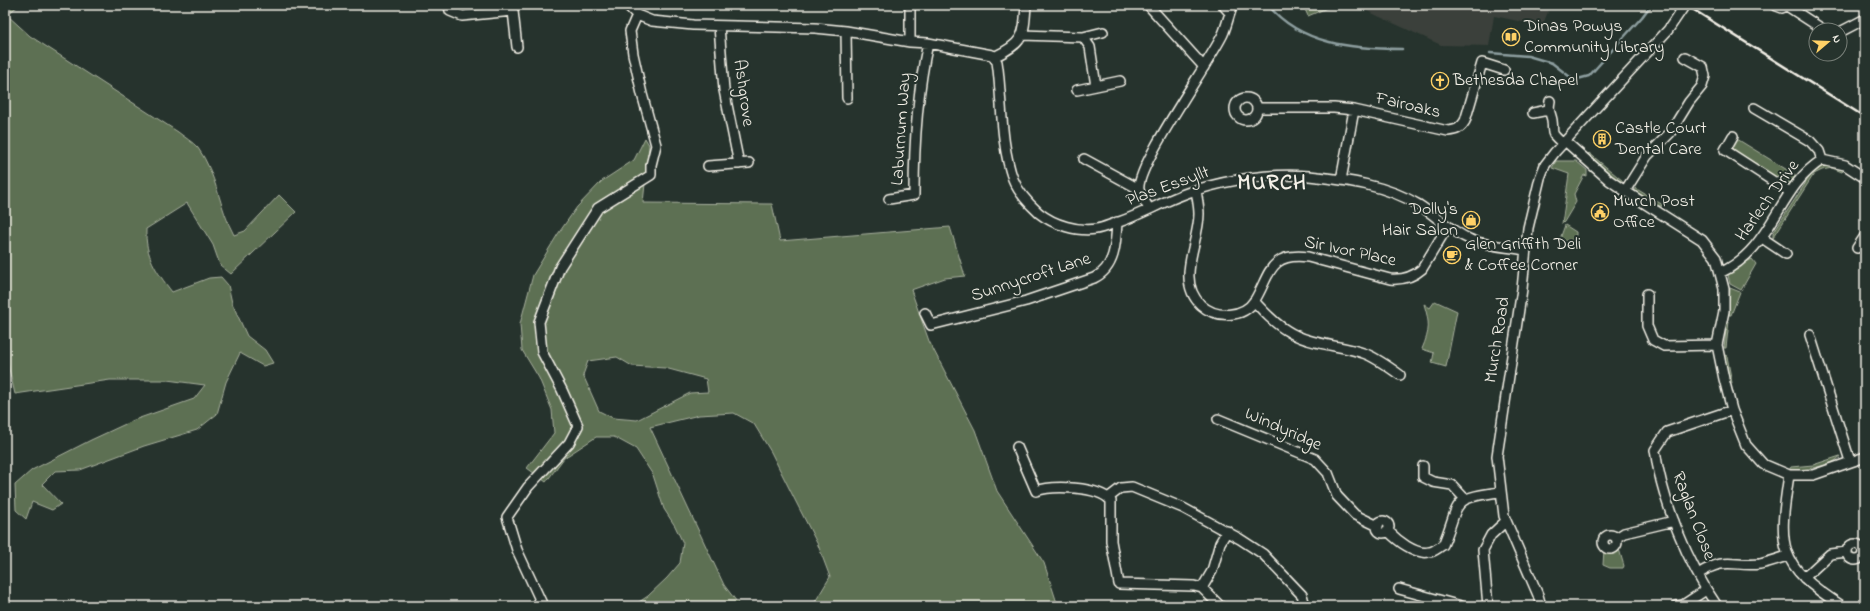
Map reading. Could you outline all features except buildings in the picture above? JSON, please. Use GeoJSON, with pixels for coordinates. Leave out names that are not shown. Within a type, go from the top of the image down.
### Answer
{"type":"FeatureCollection","features":[{"type":"Feature","properties":{"kind":"street"},"geometry":{"type":"LineString","coordinates":[[449,5],[450,11],[462,16],[514,11],[517,47]]}},
{"type":"Feature","properties":{"kind":"street"},"geometry":{"type":"LineString","coordinates":[[627,5],[636,15],[652,20],[693,25],[815,28],[846,31],[910,42],[928,43],[994,56],[1011,49],[1022,35],[1026,5]]}},
{"type":"Feature","properties":{"kind":"street"},"geometry":{"type":"LineString","coordinates":[[910,5],[910,42]]}},
{"type":"Feature","properties":{"kind":"street"},"geometry":{"type":"LineString","coordinates":[[1139,189],[1144,169],[1170,121],[1224,33],[1232,9],[1223,5]]}},
{"type":"Feature","properties":{"kind":"street","name":"Murch Road"},"geometry":{"type":"LineString","coordinates":[[1541,606],[1538,595],[1506,521],[1500,492],[1497,456],[1522,290],[1525,250],[1530,215],[1545,165],[1563,142],[1668,30],[1685,5]]}},
{"type":"Feature","properties":{"kind":"street"},"geometry":{"type":"LineString","coordinates":[[1774,5],[1778,8],[1788,6],[1812,22]]}},
{"type":"Feature","properties":{"kind":"street"},"geometry":{"type":"LineString","coordinates":[[1149,6],[1204,67]]}},
{"type":"Feature","properties":{"kind":"street"},"geometry":{"type":"LineString","coordinates":[[543,606],[517,550],[507,517],[528,487],[569,443],[578,426],[562,390],[542,352],[539,322],[560,267],[598,208],[651,176],[651,165],[656,145],[632,54],[630,32],[636,15]]}},
{"type":"Feature","properties":{"kind":"street"},"geometry":{"type":"LineString","coordinates":[[1848,28],[1865,19]]}},
{"type":"Feature","properties":{"kind":"street","name":"Ashgrove"},"geometry":{"type":"LineString","coordinates":[[719,26],[724,90],[739,164]]}},
{"type":"Feature","properties":{"kind":"street"},"geometry":{"type":"LineString","coordinates":[[846,31],[847,98]]}},
{"type":"Feature","properties":{"kind":"street"},"geometry":{"type":"LineString","coordinates":[[1022,35],[1083,37],[1104,32]]}},
{"type":"Feature","properties":{"kind":"street"},"geometry":{"type":"LineString","coordinates":[[1083,37],[1090,47],[1096,86]]}},
{"type":"Feature","properties":{"kind":"street","name":"Laburnum Way"},"geometry":{"type":"LineString","coordinates":[[889,199],[914,195],[915,136],[921,74],[928,43]]}},
{"type":"Feature","properties":{"kind":"street","name":"Plas Essyllt"},"geometry":{"type":"LineString","coordinates":[[994,56],[998,69],[1009,166],[1014,181],[1025,199],[1042,215],[1061,224],[1091,230],[1102,228],[1175,197],[1215,184],[1269,176],[1307,176],[1341,180],[1372,186],[1400,196],[1420,206],[1470,240],[1525,250]]}},
{"type":"Feature","properties":{"kind":"street"},"geometry":{"type":"LineString","coordinates":[[1625,192],[1647,156],[1670,133],[1689,102],[1702,86],[1705,76],[1702,67],[1685,57]]}},
{"type":"Feature","properties":{"kind":"street","name":"Fairoaks"},"geometry":{"type":"LineString","coordinates":[[1257,108],[1334,108],[1354,110],[1448,131],[1462,127],[1468,115],[1482,63],[1504,70]]}},
{"type":"Feature","properties":{"kind":"street"},"geometry":{"type":"LineString","coordinates":[[1077,90],[1120,81]]}},
{"type":"Feature","properties":{"kind":"street"},"geometry":{"type":"LineString","coordinates":[[1550,101],[1548,110],[1552,120],[1551,130],[1554,135],[1625,192],[1702,240],[1716,258],[1724,289],[1724,311],[1717,345],[1732,410],[1746,445],[1763,464],[1789,475],[1813,475],[1865,457]]}},
{"type":"Feature","properties":{"kind":"street"},"geometry":{"type":"LineString","coordinates":[[1754,108],[1810,141],[1819,152],[1822,160]]}},
{"type":"Feature","properties":{"kind":"street"},"geometry":{"type":"LineString","coordinates":[[1341,180],[1354,110]]}},
{"type":"Feature","properties":{"kind":"street"},"geometry":{"type":"LineString","coordinates":[[1533,113],[1548,110]]}},
{"type":"Feature","properties":{"kind":"street"},"geometry":{"type":"LineString","coordinates":[[1733,136],[1725,150],[1790,192]]}},
{"type":"Feature","properties":{"kind":"street"},"geometry":{"type":"LineString","coordinates":[[1084,159],[1139,189],[1149,209]]}},
{"type":"Feature","properties":{"kind":"street","name":"Harlech Drive"},"geometry":{"type":"LineString","coordinates":[[1720,273],[1746,257],[1762,238],[1780,212],[1790,192],[1810,168],[1822,160],[1844,165],[1865,178]]}},
{"type":"Feature","properties":{"kind":"street"},"geometry":{"type":"LineString","coordinates":[[708,166],[749,163]]}},
{"type":"Feature","properties":{"kind":"street"},"geometry":{"type":"LineString","coordinates":[[1196,190],[1199,215],[1189,269],[1190,289],[1194,297],[1206,309],[1227,315],[1244,310],[1254,302],[1271,319],[1286,330],[1310,341],[1366,354],[1381,361],[1400,375]]}},
{"type":"Feature","properties":{"kind":"street","name":"Sunnycroft Lane"},"geometry":{"type":"LineString","coordinates":[[925,313],[931,325],[1026,300],[1094,278],[1103,273],[1111,262],[1117,222]]}},
{"type":"Feature","properties":{"kind":"street","name":"Sir Ivor Place"},"geometry":{"type":"LineString","coordinates":[[1254,302],[1270,269],[1282,260],[1298,256],[1398,280],[1406,278],[1422,269],[1448,226]]}},
{"type":"Feature","properties":{"kind":"street"},"geometry":{"type":"LineString","coordinates":[[1857,248],[1865,236]]}},
{"type":"Feature","properties":{"kind":"street"},"geometry":{"type":"LineString","coordinates":[[1762,238],[1786,254]]}},
{"type":"Feature","properties":{"kind":"street"},"geometry":{"type":"LineString","coordinates":[[1647,294],[1647,326],[1653,340],[1664,346],[1717,345]]}},
{"type":"Feature","properties":{"kind":"street"},"geometry":{"type":"LineString","coordinates":[[1810,335],[1850,461]]}},
{"type":"Feature","properties":{"kind":"street","name":"Raglan Close"},"geometry":{"type":"LineString","coordinates":[[1717,606],[1706,590],[1674,521],[1658,471],[1655,450],[1667,432],[1732,410]]}},
{"type":"Feature","properties":{"kind":"street","name":"Windyridge"},"geometry":{"type":"LineString","coordinates":[[1218,419],[1315,459],[1328,473],[1337,496],[1355,515],[1378,526],[1378,530],[1382,533],[1388,531],[1394,538],[1410,548],[1423,552],[1430,552],[1443,544],[1455,508],[1465,499]]}},
{"type":"Feature","properties":{"kind":"street"},"geometry":{"type":"LineString","coordinates":[[1017,447],[1036,491],[1061,486],[1090,492],[1108,498],[1112,505],[1110,522],[1111,541],[1119,584],[1184,585],[1202,588],[1220,606]]}},
{"type":"Feature","properties":{"kind":"street"},"geometry":{"type":"LineString","coordinates":[[1424,466],[1423,477],[1433,482],[1452,485],[1465,499],[1500,492]]}},
{"type":"Feature","properties":{"kind":"street"},"geometry":{"type":"LineString","coordinates":[[1789,475],[1783,525],[1783,540],[1787,556],[1804,578],[1842,606]]}},
{"type":"Feature","properties":{"kind":"street"},"geometry":{"type":"LineString","coordinates":[[1108,498],[1121,488],[1132,487],[1183,508],[1227,531],[1263,554],[1302,595],[1304,602],[1302,606]]}},
{"type":"Feature","properties":{"kind":"street"},"geometry":{"type":"LineString","coordinates":[[1488,606],[1483,550],[1491,535],[1506,521]]}},
{"type":"Feature","properties":{"kind":"street"},"geometry":{"type":"LineString","coordinates":[[1616,538],[1624,533],[1674,521]]}},
{"type":"Feature","properties":{"kind":"street"},"geometry":{"type":"LineString","coordinates":[[1202,588],[1212,571],[1220,543],[1227,531]]}},
{"type":"Feature","properties":{"kind":"street"},"geometry":{"type":"LineString","coordinates":[[1804,578],[1830,554],[1847,552]]}},
{"type":"Feature","properties":{"kind":"street"},"geometry":{"type":"LineString","coordinates":[[1698,574],[1708,568],[1727,562],[1760,564],[1787,556]]}},
{"type":"Feature","properties":{"kind":"street"},"geometry":{"type":"LineString","coordinates":[[1399,589],[1460,606]]}},
{"type":"Feature","properties":{"kind":"street"},"geometry":{"type":"LineString","coordinates":[[1678,606],[1683,605],[1706,590]]}},
{"type":"Feature","properties":{"kind":"shaded area"},"geometry":{"type":"Polygon","coordinates":[[[1354,5],[1551,5],[1542,26],[1494,16],[1489,46],[1441,45],[1354,5]]]}},
{"type":"Feature","properties":{"kind":"green space"},"geometry":{"type":"Polygon","coordinates":[[[5,5],[19,5],[7,15],[30,36],[178,132],[198,148],[210,169],[229,225],[234,235],[245,231],[279,195],[296,212],[231,274],[220,265],[213,245],[187,203],[146,229],[147,247],[153,263],[156,270],[172,292],[209,278],[221,277],[228,285],[232,303],[247,336],[265,350],[273,363],[263,366],[240,353],[226,382],[217,414],[197,430],[144,446],[80,470],[55,471],[42,484],[61,504],[52,510],[32,502],[26,519],[16,510],[15,485],[32,470],[134,420],[194,399],[205,385],[167,380],[110,380],[15,394],[5,352],[5,5]]]}},
{"type":"Feature","properties":{"kind":"green space"},"geometry":{"type":"Polygon","coordinates":[[[1303,5],[1334,5],[1308,16],[1303,5]]]}},
{"type":"Feature","properties":{"kind":"green space"},"geometry":{"type":"Polygon","coordinates":[[[645,138],[649,145],[643,203],[772,204],[780,241],[950,227],[965,276],[945,278],[911,290],[929,341],[975,430],[997,491],[1044,563],[1058,606],[809,606],[815,602],[830,577],[818,545],[771,452],[754,424],[734,413],[699,415],[650,427],[724,585],[740,606],[633,606],[648,596],[680,563],[683,543],[675,526],[664,509],[653,475],[636,449],[614,437],[596,437],[564,458],[546,482],[527,468],[554,433],[552,410],[539,378],[522,350],[520,324],[533,275],[558,234],[577,207],[602,181],[634,160],[645,138]],[[617,357],[588,361],[583,375],[599,411],[613,418],[637,420],[690,393],[708,392],[706,379],[665,368],[632,366],[617,357]]]}},
{"type":"Feature","properties":{"kind":"green space"},"geometry":{"type":"Polygon","coordinates":[[[1737,139],[1797,176],[1790,183],[1776,179],[1735,152],[1732,145],[1737,139]]]}},
{"type":"Feature","properties":{"kind":"green space"},"geometry":{"type":"Polygon","coordinates":[[[1589,153],[1623,181],[1618,181],[1587,155],[1589,153]]]}},
{"type":"Feature","properties":{"kind":"green space"},"geometry":{"type":"Polygon","coordinates":[[[1556,161],[1576,161],[1587,170],[1587,176],[1584,175],[1574,194],[1576,202],[1562,224],[1569,174],[1552,168],[1556,161]]]}},
{"type":"Feature","properties":{"kind":"green space"},"geometry":{"type":"Polygon","coordinates":[[[1837,166],[1844,170],[1842,172],[1832,168],[1822,170],[1814,174],[1773,238],[1773,233],[1812,173],[1820,167],[1837,166]]]}},
{"type":"Feature","properties":{"kind":"green space"},"geometry":{"type":"Polygon","coordinates":[[[1635,188],[1663,205],[1655,205],[1647,201],[1635,191],[1635,188]]]}},
{"type":"Feature","properties":{"kind":"green space"},"geometry":{"type":"Polygon","coordinates":[[[1565,225],[1576,232],[1576,235],[1572,240],[1560,242],[1560,239],[1565,225]]]}},
{"type":"Feature","properties":{"kind":"green space"},"geometry":{"type":"Polygon","coordinates":[[[1752,259],[1756,264],[1741,290],[1730,284],[1728,275],[1730,271],[1752,259]]]}},
{"type":"Feature","properties":{"kind":"green space"},"geometry":{"type":"Polygon","coordinates":[[[1730,288],[1740,292],[1731,315],[1729,315],[1730,288]]]}},
{"type":"Feature","properties":{"kind":"green space"},"geometry":{"type":"Polygon","coordinates":[[[1435,301],[1457,311],[1446,367],[1432,363],[1434,353],[1422,349],[1428,332],[1424,304],[1430,308],[1435,301]]]}},
{"type":"Feature","properties":{"kind":"green space"},"geometry":{"type":"Polygon","coordinates":[[[1727,321],[1729,321],[1726,348],[1724,348],[1727,321]]]}},
{"type":"Feature","properties":{"kind":"green space"},"geometry":{"type":"Polygon","coordinates":[[[1724,356],[1727,356],[1732,383],[1730,384],[1724,356]]]}},
{"type":"Feature","properties":{"kind":"green space"},"geometry":{"type":"Polygon","coordinates":[[[1840,456],[1837,460],[1825,465],[1809,469],[1789,470],[1791,467],[1813,465],[1840,456]]]}},
{"type":"Feature","properties":{"kind":"green space"},"geometry":{"type":"Polygon","coordinates":[[[1604,549],[1607,552],[1613,553],[1619,549],[1624,566],[1623,568],[1610,568],[1603,565],[1604,549]]]}},
{"type":"Feature","properties":{"kind":"waterway"},"geometry":{"type":"LineString","coordinates":[[1268,5],[1281,18],[1296,29],[1329,42],[1365,48],[1402,49]]}},
{"type":"Feature","properties":{"kind":"waterway"},"geometry":{"type":"LineString","coordinates":[[1490,53],[1528,56],[1552,63],[1574,80],[1589,76],[1651,5]]}},
{"type":"Feature","properties":{"kind":"railway"},"geometry":{"type":"LineString","coordinates":[[1686,5],[1865,117]]}},
{"type":"Feature","properties":{"kind":"place","name":"Dinas Powys Community Library"},"geometry":{"type":"Point","coordinates":[1511,37]}},
{"type":"Feature","properties":{"kind":"place","name":"Bethesda Chapel"},"geometry":{"type":"Point","coordinates":[1440,81]}},
{"type":"Feature","properties":{"kind":"place","name":"Castle Court Dental Care"},"geometry":{"type":"Point","coordinates":[1602,139]}},
{"type":"Feature","properties":{"kind":"place","name":"Murch Post Office"},"geometry":{"type":"Point","coordinates":[1600,212]}},
{"type":"Feature","properties":{"kind":"place","name":"Dolly's Hair Salon"},"geometry":{"type":"Point","coordinates":[1471,220]}},
{"type":"Feature","properties":{"kind":"place","name":"Glen Griffith Deli & Coffee Corner"},"geometry":{"type":"Point","coordinates":[1452,255]}},
{"type":"Feature","properties":{"kind":"district","name":"MURCH"},"geometry":{"type":"Point","coordinates":[1272,184]}}]}
